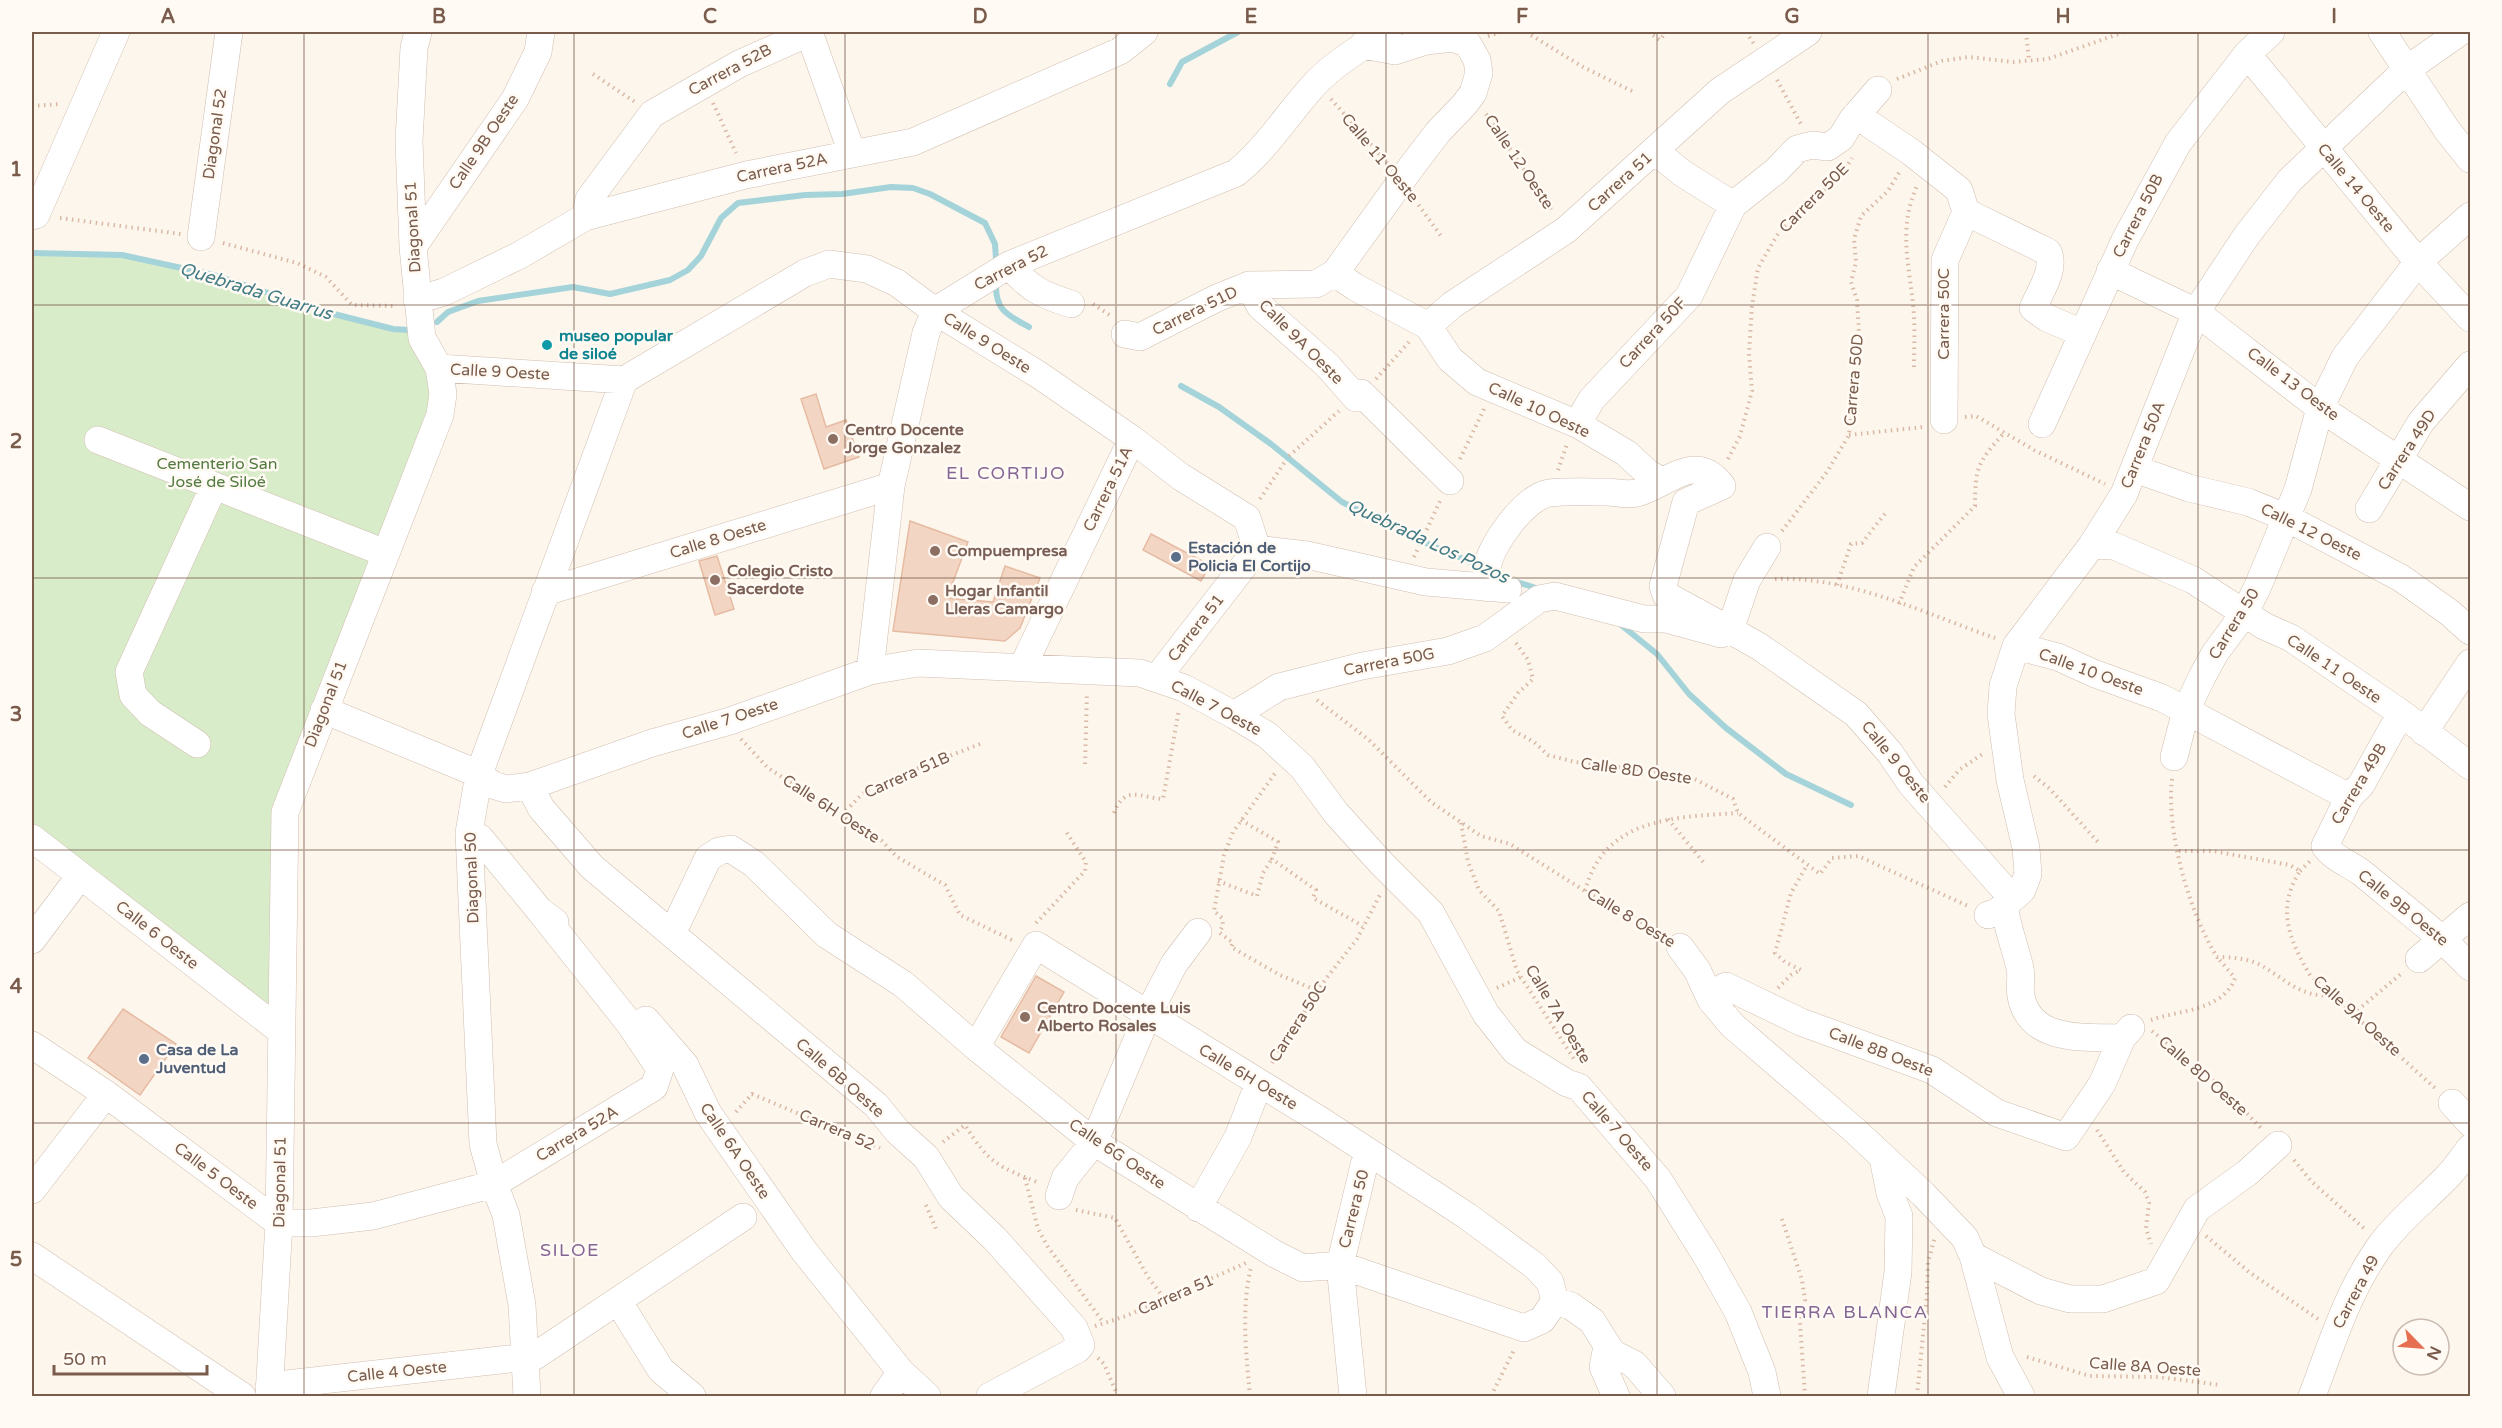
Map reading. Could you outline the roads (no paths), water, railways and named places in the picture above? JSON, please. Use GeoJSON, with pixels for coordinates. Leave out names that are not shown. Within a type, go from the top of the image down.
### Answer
{"type":"FeatureCollection","features":[{"type":"Feature","properties":{"kind":"street"},"geometry":{"type":"LineString","coordinates":[[34,216],[116,32]]}},
{"type":"Feature","properties":{"kind":"street","name":"Diagonal 52"},"geometry":{"type":"LineString","coordinates":[[201,237],[230,32]]}},
{"type":"Feature","properties":{"kind":"street","name":"Diagonal 51"},"geometry":{"type":"LineString","coordinates":[[269,1391],[279,1223],[285,812],[440,415],[443,394],[440,368],[422,338],[417,304],[409,141],[414,48],[418,32]]}},
{"type":"Feature","properties":{"kind":"street","name":"Calle 9B Oeste"},"geometry":{"type":"LineString","coordinates":[[413,246],[515,99],[538,52],[541,32]]}},
{"type":"Feature","properties":{"kind":"street","name":"Carrera 52A"},"geometry":{"type":"LineString","coordinates":[[417,304],[520,255],[585,217],[746,175],[913,142],[1120,51],[1144,32]]}},
{"type":"Feature","properties":{"kind":"street","name":"Carrera 52"},"geometry":{"type":"LineString","coordinates":[[935,311],[1009,265],[1236,173],[1255,158],[1318,81],[1364,45],[1388,32]]}},
{"type":"Feature","properties":{"kind":"street","name":"Carrera 51"},"geometry":{"type":"LineString","coordinates":[[1428,326],[1452,305],[1566,230],[1720,91],[1808,32]]}},
{"type":"Feature","properties":{"kind":"street","name":"Carrera 50B"},"geometry":{"type":"LineString","coordinates":[[2042,424],[2062,385],[2110,271],[2143,204],[2178,143],[2247,54],[2271,32]]}},
{"type":"Feature","properties":{"kind":"street"},"geometry":{"type":"LineString","coordinates":[[2382,32],[2447,130],[2470,159]]}},
{"type":"Feature","properties":{"kind":"street","name":"Carrera 50A"},"geometry":{"type":"LineString","coordinates":[[2001,906],[2022,890],[2028,874],[2026,848],[2006,752],[2001,714],[2003,686],[2016,646],[2092,545],[2124,494],[2196,312],[2247,235],[2290,180],[2406,70],[2460,32]]}},
{"type":"Feature","properties":{"kind":"street"},"geometry":{"type":"LineString","coordinates":[[800,34],[852,153]]}},
{"type":"Feature","properties":{"kind":"street","name":"Carrera 52B"},"geometry":{"type":"LineString","coordinates":[[585,217],[589,199],[652,114],[704,83],[800,34]]}},
{"type":"Feature","properties":{"kind":"street"},"geometry":{"type":"LineString","coordinates":[[1335,273],[1401,180],[1438,132],[1468,99],[1479,73],[1477,60],[1468,44],[1453,38],[1426,41],[1395,51],[1376,50],[1364,45]]}},
{"type":"Feature","properties":{"kind":"street","name":"Calle 14 Oeste"},"geometry":{"type":"LineString","coordinates":[[2247,54],[2418,262],[2470,318]]}},
{"type":"Feature","properties":{"kind":"street","name":"Carrera 50F"},"geometry":{"type":"LineString","coordinates":[[1577,424],[1592,399],[1689,296],[1733,206],[1777,170],[1797,149],[1812,145],[1827,147],[1841,138],[1862,119],[1878,90]]}},
{"type":"Feature","properties":{"kind":"street"},"geometry":{"type":"LineString","coordinates":[[1862,119],[1919,158],[1959,190],[1966,212],[2048,252],[2051,259],[2050,269],[2033,308],[2047,318],[2082,333]]}},
{"type":"Feature","properties":{"kind":"street"},"geometry":{"type":"LineString","coordinates":[[1655,151],[1682,173],[1733,206]]}},
{"type":"Feature","properties":{"kind":"street","name":"Carrera 50C"},"geometry":{"type":"LineString","coordinates":[[1944,420],[1945,260],[1966,212]]}},
{"type":"Feature","properties":{"kind":"street","name":"Carrera 50"},"geometry":{"type":"LineString","coordinates":[[2174,758],[2186,710],[2215,652],[2244,614],[2301,481],[2320,408],[2345,357],[2418,262],[2470,216]]}},
{"type":"Feature","properties":{"kind":"street","name":"Calle 9 Oeste"},"geometry":{"type":"LineString","coordinates":[[440,368],[624,380],[805,273],[829,264],[867,269],[897,283],[935,311],[1039,375],[1132,439],[1181,477],[1247,518],[1257,549]]}},
{"type":"Feature","properties":{"kind":"street"},"geometry":{"type":"LineString","coordinates":[[1009,265],[1026,286],[1071,304]]}},
{"type":"Feature","properties":{"kind":"street","name":"Calle 13 Oeste"},"geometry":{"type":"LineString","coordinates":[[2110,271],[2196,312],[2320,408],[2470,507]]}},
{"type":"Feature","properties":{"kind":"street","name":"Carrera 51D"},"geometry":{"type":"LineString","coordinates":[[1125,334],[1140,337],[1217,298],[1249,285],[1316,284],[1335,273]]}},
{"type":"Feature","properties":{"kind":"street","name":"Calle 10 Oeste"},"geometry":{"type":"LineString","coordinates":[[1335,273],[1354,287],[1428,326],[1450,359],[1477,382],[1577,424],[1626,453],[1649,474],[1661,480]]}},
{"type":"Feature","properties":{"kind":"street","name":"Calle 9A Oeste"},"geometry":{"type":"LineString","coordinates":[[1249,285],[1260,306],[1327,365],[1450,481]]}},
{"type":"Feature","properties":{"kind":"street"},"geometry":{"type":"LineString","coordinates":[[870,671],[891,486],[926,333],[935,311]]}},
{"type":"Feature","properties":{"kind":"street","name":"Carrera 49D"},"geometry":{"type":"LineString","coordinates":[[2369,509],[2421,422],[2470,365]]}},
{"type":"Feature","properties":{"kind":"street","name":"Diagonal 50"},"geometry":{"type":"LineString","coordinates":[[527,1396],[520,1293],[506,1215],[494,1184],[483,1144],[469,833],[479,774],[624,380]]}},
{"type":"Feature","properties":{"kind":"street","name":"Carrera 51A"},"geometry":{"type":"LineString","coordinates":[[1022,668],[1132,439]]}},
{"type":"Feature","properties":{"kind":"street"},"geometry":{"type":"LineString","coordinates":[[98,440],[385,553]]}},
{"type":"Feature","properties":{"kind":"street","name":"Calle 12 Oeste"},"geometry":{"type":"LineString","coordinates":[[2135,469],[2189,488],[2248,502],[2346,545],[2401,578],[2450,612],[2470,631]]}},
{"type":"Feature","properties":{"kind":"street","name":"Calle 9 Oeste"},"geometry":{"type":"LineString","coordinates":[[1661,480],[1689,471],[1704,470],[1719,481],[1686,502],[1663,586],[1666,595],[1769,653],[1856,714],[1890,753],[1911,784],[1930,803],[2001,906]]}},
{"type":"Feature","properties":{"kind":"street"},"geometry":{"type":"LineString","coordinates":[[1257,549],[1307,555],[1426,582],[1498,589],[1487,568],[1508,526],[1529,504],[1543,494],[1635,494],[1661,480]]}},
{"type":"Feature","properties":{"kind":"street"},"geometry":{"type":"LineString","coordinates":[[197,744],[144,707],[133,695],[129,672],[214,486]]}},
{"type":"Feature","properties":{"kind":"street","name":"Calle 8 Oeste"},"geometry":{"type":"LineString","coordinates":[[545,592],[891,486]]}},
{"type":"Feature","properties":{"kind":"street","name":"Calle 11 Oeste"},"geometry":{"type":"LineString","coordinates":[[2092,545],[2114,546],[2193,580],[2244,614],[2291,638],[2401,713],[2470,766]]}},
{"type":"Feature","properties":{"kind":"street"},"geometry":{"type":"LineString","coordinates":[[1730,630],[1747,580],[1767,547]]}},
{"type":"Feature","properties":{"kind":"street","name":"Carrera 51"},"geometry":{"type":"LineString","coordinates":[[1157,678],[1257,549]]}},
{"type":"Feature","properties":{"kind":"street","name":"Calle 9 Oeste"},"geometry":{"type":"LineString","coordinates":[[1539,599],[1555,596],[1644,620],[1666,619],[1721,634],[1730,630]]}},
{"type":"Feature","properties":{"kind":"street","name":"Carrera 50G"},"geometry":{"type":"LineString","coordinates":[[1234,715],[1279,687],[1362,666],[1448,651],[1485,638],[1539,599]]}},
{"type":"Feature","properties":{"kind":"street","name":"Calle 10 Oeste"},"geometry":{"type":"LineString","coordinates":[[2016,646],[2058,657],[2094,674],[2162,698],[2349,797]]}},
{"type":"Feature","properties":{"kind":"street","name":"Calle 7 Oeste"},"geometry":{"type":"LineString","coordinates":[[324,710],[479,774],[493,784],[506,789],[530,786],[652,743],[730,721],[870,671],[918,663],[1140,673],[1184,688],[1267,735],[1302,766],[1336,813],[1431,913],[1486,1014],[1515,1051],[1567,1083],[1580,1087],[1658,1179],[1738,1311],[1762,1372],[1767,1396]]}},
{"type":"Feature","properties":{"kind":"street"},"geometry":{"type":"LineString","coordinates":[[2424,732],[2470,663]]}},
{"type":"Feature","properties":{"kind":"street","name":"Carrera 49B"},"geometry":{"type":"LineString","coordinates":[[2331,855],[2325,846],[2349,797],[2361,784],[2401,713]]}},
{"type":"Feature","properties":{"kind":"street","name":"Calle 6B Oeste"},"geometry":{"type":"LineString","coordinates":[[530,786],[541,808],[592,867],[848,1079],[876,1105],[898,1132],[926,1157],[951,1197],[995,1239],[1079,1340],[1036,1373],[990,1396]]}},
{"type":"Feature","properties":{"kind":"street","name":"Calle 6A Oeste"},"geometry":{"type":"LineString","coordinates":[[469,833],[480,838],[654,1057],[660,1069],[658,1080]]}},
{"type":"Feature","properties":{"kind":"street","name":"Calle 6 Oeste"},"geometry":{"type":"LineString","coordinates":[[32,838],[282,1032]]}},
{"type":"Feature","properties":{"kind":"street","name":"Calle 6G Oeste"},"geometry":{"type":"LineString","coordinates":[[672,934],[708,858],[719,851],[730,849],[754,864],[827,935],[903,984],[976,1047],[1094,1142],[1198,1208],[1303,1268],[1340,1265],[1524,1328],[1542,1320],[1556,1300]]}},
{"type":"Feature","properties":{"kind":"street","name":"Calle 9B Oeste"},"geometry":{"type":"LineString","coordinates":[[2331,855],[2350,864],[2442,938],[2470,967]]}},
{"type":"Feature","properties":{"kind":"street"},"geometry":{"type":"LineString","coordinates":[[32,940],[80,876]]}},
{"type":"Feature","properties":{"kind":"street","name":"Calle 8B Oeste"},"geometry":{"type":"LineString","coordinates":[[1719,993],[1769,1005],[1801,1022],[1932,1070],[1997,1113],[2066,1137],[2082,1110],[2102,1084],[2126,1033],[2048,1032],[2035,1024],[2026,1012],[2020,995],[2020,971],[2001,906]]}},
{"type":"Feature","properties":{"kind":"street","name":"Calle 6A Oeste"},"geometry":{"type":"LineString","coordinates":[[540,911],[579,940],[601,962],[679,1056],[692,1076],[697,1094],[804,1251],[901,1372],[927,1396]]}},
{"type":"Feature","properties":{"kind":"street"},"geometry":{"type":"LineString","coordinates":[[2419,959],[2470,916]]}},
{"type":"Feature","properties":{"kind":"street"},"geometry":{"type":"LineString","coordinates":[[1059,1196],[1065,1178],[1094,1142],[1148,1014],[1173,964],[1208,933]]}},
{"type":"Feature","properties":{"kind":"street","name":"Calle 6H Oeste"},"geometry":{"type":"LineString","coordinates":[[976,1047],[1034,935],[1148,1014],[1467,1216],[1535,1266],[1550,1282],[1556,1300]]}},
{"type":"Feature","properties":{"kind":"street","name":"Calle 8 Oeste"},"geometry":{"type":"LineString","coordinates":[[1680,947],[1697,970],[1719,993],[1732,1025],[1883,1158],[1940,1212],[1965,1239],[1972,1256]]}},
{"type":"Feature","properties":{"kind":"street","name":"Calle 5 Oeste"},"geometry":{"type":"LineString","coordinates":[[32,1045],[106,1094],[279,1223]]}},
{"type":"Feature","properties":{"kind":"street","name":"Carrera 52A"},"geometry":{"type":"LineString","coordinates":[[494,1184],[654,1087],[658,1080]]}},
{"type":"Feature","properties":{"kind":"street"},"geometry":{"type":"LineString","coordinates":[[1198,1208],[1238,1137],[1259,1083]]}},
{"type":"Feature","properties":{"kind":"street"},"geometry":{"type":"LineString","coordinates":[[32,1190],[106,1094]]}},
{"type":"Feature","properties":{"kind":"street"},"geometry":{"type":"LineString","coordinates":[[2452,1103],[2470,1122]]}},
{"type":"Feature","properties":{"kind":"street"},"geometry":{"type":"LineString","coordinates":[[1972,1256],[2041,1291],[2070,1299],[2103,1299],[2133,1291],[2156,1281],[2197,1209],[2247,1173],[2278,1145]]}},
{"type":"Feature","properties":{"kind":"street","name":"Carrera 49"},"geometry":{"type":"LineString","coordinates":[[2313,1396],[2335,1330],[2363,1272],[2382,1244],[2429,1192],[2447,1177],[2470,1148]]}},
{"type":"Feature","properties":{"kind":"street","name":"Carrera 50"},"geometry":{"type":"LineString","coordinates":[[1353,1396],[1340,1265],[1367,1153]]}},
{"type":"Feature","properties":{"kind":"street"},"geometry":{"type":"LineString","coordinates":[[1881,1396],[1898,1272],[1899,1216],[1890,1192],[1883,1158]]}},
{"type":"Feature","properties":{"kind":"street"},"geometry":{"type":"LineString","coordinates":[[279,1223],[311,1223],[373,1216],[494,1184]]}},
{"type":"Feature","properties":{"kind":"street"},"geometry":{"type":"LineString","coordinates":[[1899,1216],[1940,1212]]}},
{"type":"Feature","properties":{"kind":"street"},"geometry":{"type":"LineString","coordinates":[[524,1358],[535,1356],[550,1348],[743,1217]]}},
{"type":"Feature","properties":{"kind":"street"},"geometry":{"type":"LineString","coordinates":[[32,1256],[242,1396]]}},
{"type":"Feature","properties":{"kind":"street"},"geometry":{"type":"LineString","coordinates":[[1972,1256],[2000,1357],[2021,1396]]}},
{"type":"Feature","properties":{"kind":"street"},"geometry":{"type":"LineString","coordinates":[[1556,1300],[1592,1321],[1612,1353],[1634,1364],[1662,1396]]}},
{"type":"Feature","properties":{"kind":"street"},"geometry":{"type":"LineString","coordinates":[[618,1301],[661,1370],[692,1396]]}},
{"type":"Feature","properties":{"kind":"street"},"geometry":{"type":"LineString","coordinates":[[1606,1346],[1603,1367],[1616,1396]]}},
{"type":"Feature","properties":{"kind":"street","name":"Calle 4 Oeste"},"geometry":{"type":"LineString","coordinates":[[269,1391],[524,1358]]}},
{"type":"Feature","properties":{"kind":"street"},"geometry":{"type":"LineString","coordinates":[[884,1396],[901,1372]]}},
{"type":"Feature","properties":{"kind":"waterway","name":"Quebrada Guarrus"},"geometry":{"type":"LineString","coordinates":[[1170,84],[1182,62],[1238,32]]}},
{"type":"Feature","properties":{"kind":"waterway","name":"Quebrada Guarrus"},"geometry":{"type":"LineString","coordinates":[[437,322],[448,312],[478,301],[573,287],[610,294],[670,280],[688,270],[701,256],[721,218],[738,203],[805,195],[842,194],[891,187],[913,188],[930,194],[985,223],[995,244],[996,259]]}},
{"type":"Feature","properties":{"kind":"waterway","name":"Quebrada Guarrus"},"geometry":{"type":"LineString","coordinates":[[32,253],[122,255],[214,275],[322,311],[393,329],[409,330]]}},
{"type":"Feature","properties":{"kind":"waterway","name":"Quebrada Los Pozos"},"geometry":{"type":"LineString","coordinates":[[996,283],[1000,306],[1014,319],[1029,327]]}},
{"type":"Feature","properties":{"kind":"waterway","name":"Quebrada Los Pozos"},"geometry":{"type":"LineString","coordinates":[[1181,386],[1219,407],[1271,444],[1342,502],[1414,538],[1480,566]]}},
{"type":"Feature","properties":{"kind":"waterway","name":"Quebrada Los Pozos"},"geometry":{"type":"LineString","coordinates":[[1514,581],[1539,589]]}},
{"type":"Feature","properties":{"kind":"waterway","name":"Quebrada Los Pozos"},"geometry":{"type":"LineString","coordinates":[[1620,624],[1657,654],[1689,694],[1726,728],[1786,774],[1851,805]]}},
{"type":"Feature","properties":{"kind":"place","name":"museo popular de siloé"},"geometry":{"type":"Point","coordinates":[547,345]}},
{"type":"Feature","properties":{"kind":"place","name":"Centro Docente Jorge Gonzalez"},"geometry":{"type":"Point","coordinates":[833,439]}},
{"type":"Feature","properties":{"kind":"place","name":"Compuempresa"},"geometry":{"type":"Point","coordinates":[935,551]}},
{"type":"Feature","properties":{"kind":"place","name":"Estación de Policia El Cortijo"},"geometry":{"type":"Point","coordinates":[1176,557]}},
{"type":"Feature","properties":{"kind":"place","name":"Colegio Cristo Sacerdote"},"geometry":{"type":"Point","coordinates":[715,580]}},
{"type":"Feature","properties":{"kind":"place","name":"Hogar Infantil Lleras Camargo"},"geometry":{"type":"Point","coordinates":[933,600]}},
{"type":"Feature","properties":{"kind":"place","name":"Centro Docente Luis Alberto Rosales"},"geometry":{"type":"Point","coordinates":[1025,1017]}},
{"type":"Feature","properties":{"kind":"place","name":"Casa de La Juventud"},"geometry":{"type":"Point","coordinates":[144,1059]}},
{"type":"Feature","properties":{"kind":"district","name":"EL CORTIJO"},"geometry":{"type":"Point","coordinates":[1006,473]}},
{"type":"Feature","properties":{"kind":"district","name":"SILOE"},"geometry":{"type":"Point","coordinates":[570,1250]}},
{"type":"Feature","properties":{"kind":"district","name":"TIERRA BLANCA"},"geometry":{"type":"Point","coordinates":[1845,1312]}},
{"type":"Feature","properties":{"kind":"park label","name":"Cementerio San José de Siloé"},"geometry":{"type":"Point","coordinates":[217,473]}}]}
